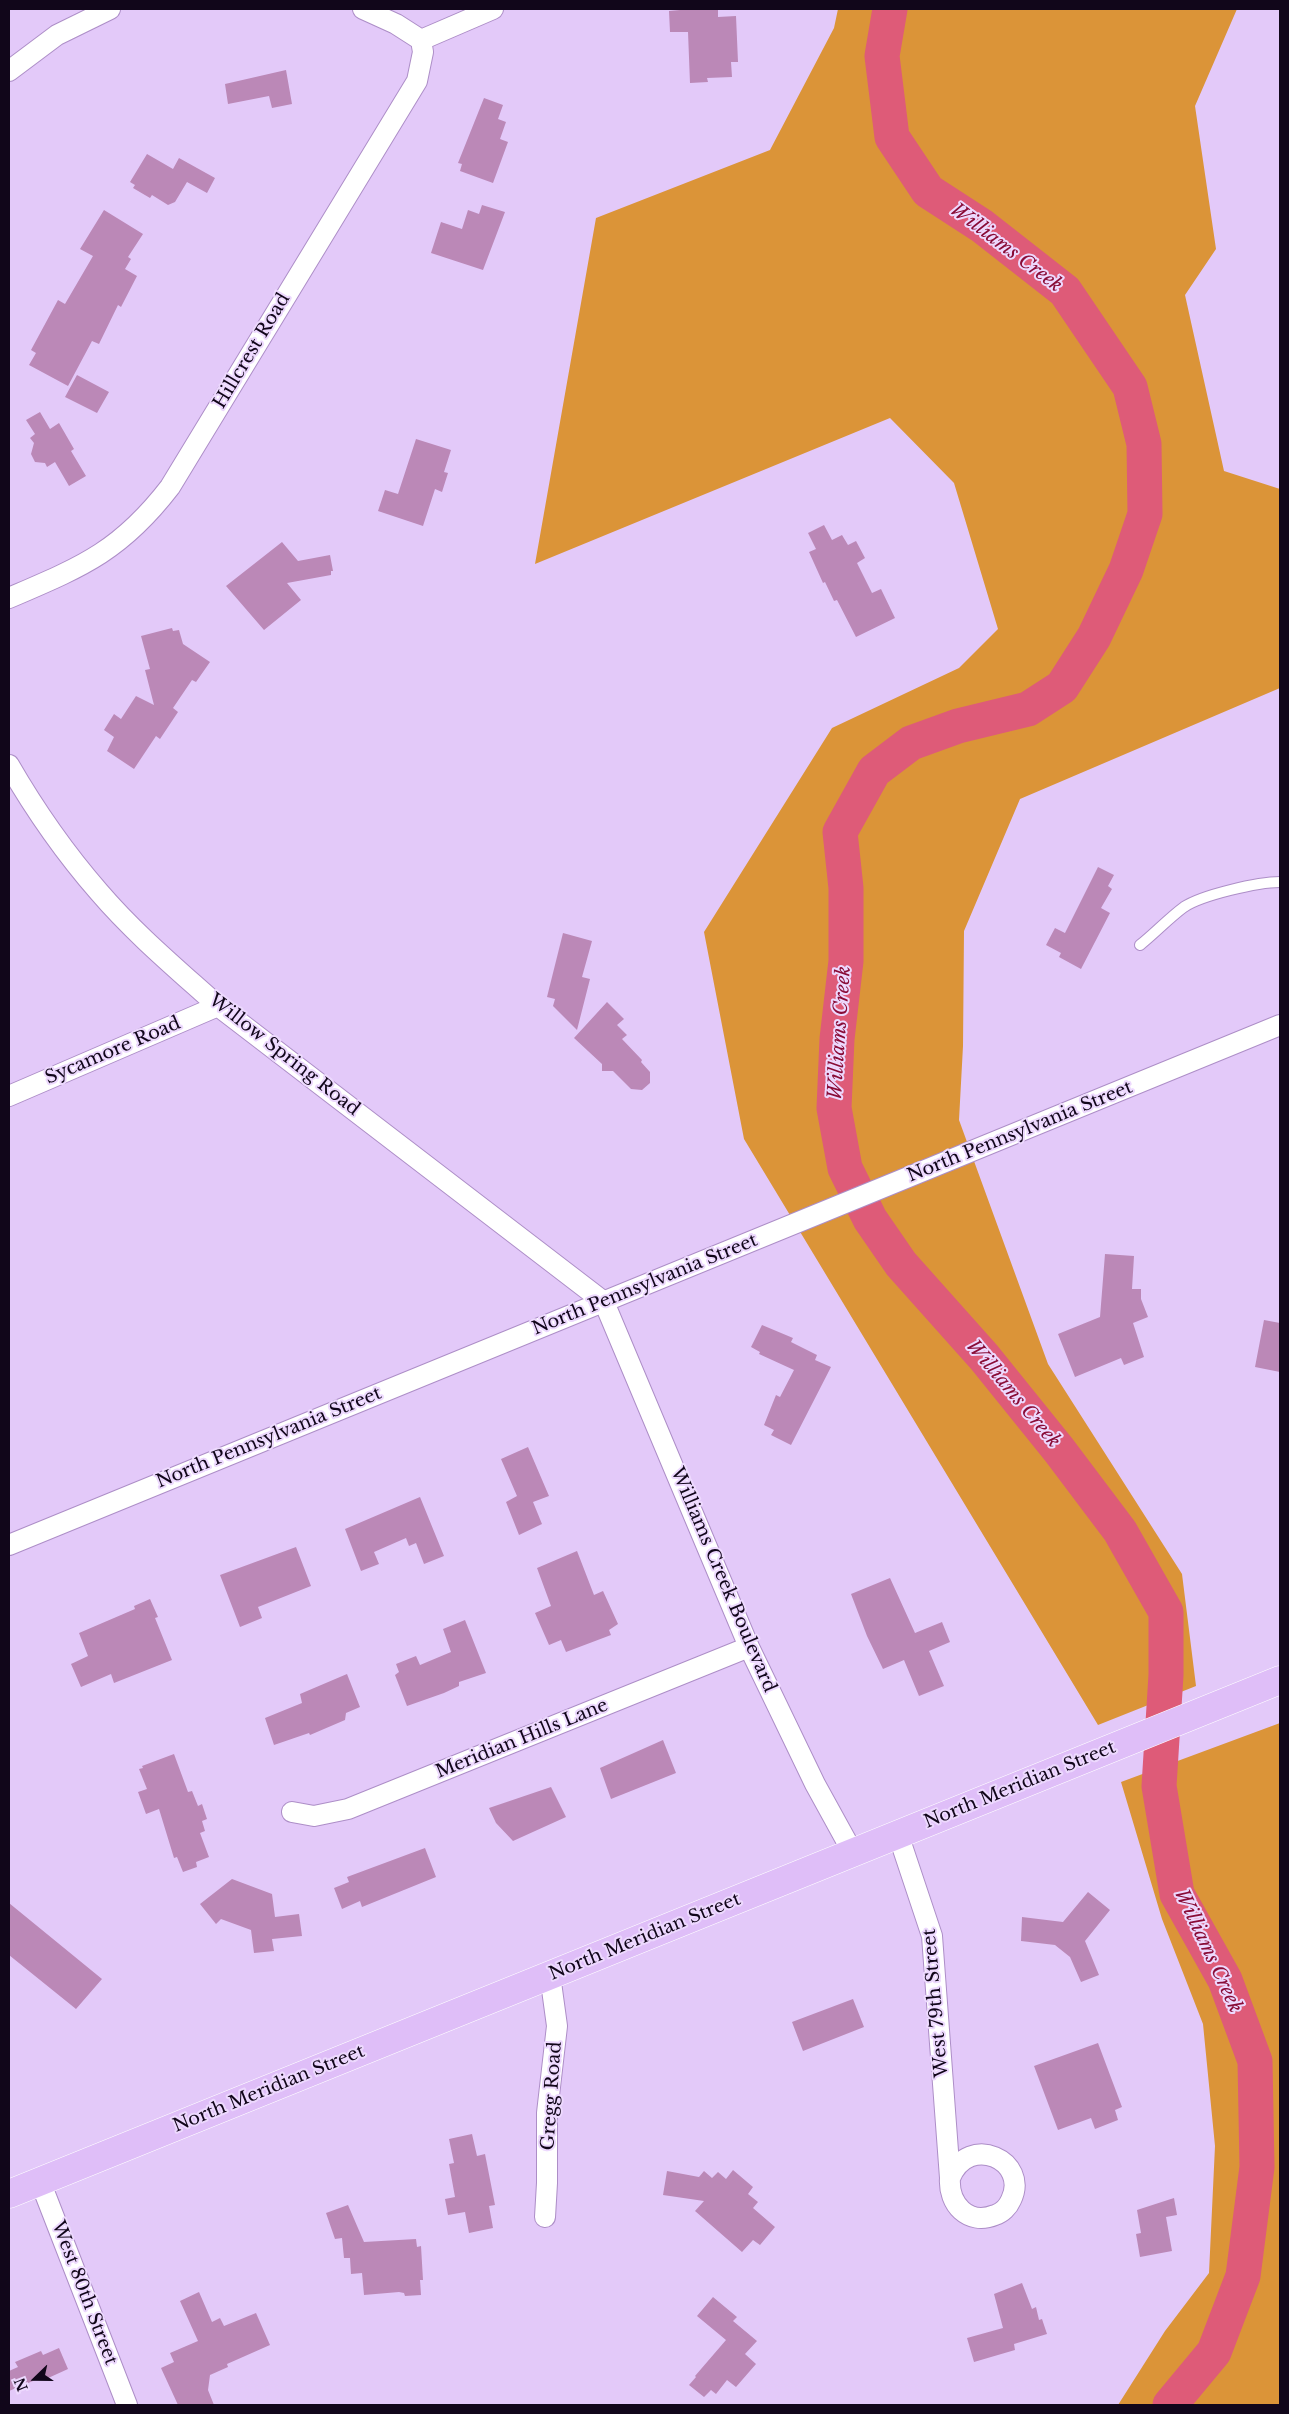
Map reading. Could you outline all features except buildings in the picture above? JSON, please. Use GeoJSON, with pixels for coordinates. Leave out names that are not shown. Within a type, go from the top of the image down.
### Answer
{"type":"FeatureCollection","features":[{"type":"Feature","properties":{"kind":"main road","name":"North Meridian Street"},"geometry":{"type":"LineString","coordinates":[[9,2194],[1280,1680]]}},
{"type":"Feature","properties":{"kind":"street"},"geometry":{"type":"LineString","coordinates":[[9,71],[50,40],[76,24],[110,9]]}},
{"type":"Feature","properties":{"kind":"street"},"geometry":{"type":"LineString","coordinates":[[363,9],[396,24],[421,40],[493,9]]}},
{"type":"Feature","properties":{"kind":"street","name":"Hillcrest Road"},"geometry":{"type":"LineString","coordinates":[[9,598],[75,569],[107,550],[149,514],[170,487],[417,80],[423,52],[421,40]]}},
{"type":"Feature","properties":{"kind":"street","name":"Willow Spring Road"},"geometry":{"type":"LineString","coordinates":[[9,765],[52,832],[99,892],[165,960],[218,1006],[604,1302]]}},
{"type":"Feature","properties":{"kind":"street","name":"Sycamore Road"},"geometry":{"type":"LineString","coordinates":[[9,1096],[218,1006]]}},
{"type":"Feature","properties":{"kind":"street","name":"North Pennsylvania Street"},"geometry":{"type":"LineString","coordinates":[[9,1545],[1280,1025]]}},
{"type":"Feature","properties":{"kind":"street","name":"Williams Creek Boulevard"},"geometry":{"type":"LineString","coordinates":[[604,1302],[749,1646],[815,1784],[853,1853]]}},
{"type":"Feature","properties":{"kind":"street","name":"Meridian Hills Lane"},"geometry":{"type":"LineString","coordinates":[[292,1812],[320,1815],[348,1809],[749,1646]]}},
{"type":"Feature","properties":{"kind":"street","name":"West 79th Street"},"geometry":{"type":"LineString","coordinates":[[898,1834],[932,1936],[950,2178]]}},
{"type":"Feature","properties":{"kind":"street","name":"Gregg Road"},"geometry":{"type":"LineString","coordinates":[[545,2217],[547,2113],[557,2026],[550,1975]]}},
{"type":"Feature","properties":{"kind":"street","name":"West 80th Street"},"geometry":{"type":"LineString","coordinates":[[40,2181],[128,2405]]}},
{"type":"Feature","properties":{"kind":"lane"},"geometry":{"type":"LineString","coordinates":[[1140,945],[1185,906],[1217,894],[1270,882],[1280,882]]}},
{"type":"Feature","properties":{"kind":"shaded area"},"geometry":{"type":"Polygon","coordinates":[[[838,9],[1237,9],[1195,106],[1216,249],[1185,295],[1224,471],[1280,489],[1280,688],[1020,799],[964,931],[963,1046],[959,1120],[1048,1364],[1182,1574],[1196,1686],[1098,1725],[744,1139],[704,932],[832,728],[959,668],[998,629],[954,483],[890,418],[535,564],[596,218],[770,150],[834,28],[838,9]]]}},
{"type":"Feature","properties":{"kind":"shaded area"},"geometry":{"type":"Polygon","coordinates":[[[1280,1723],[1280,2405],[1118,2405],[1165,2331],[1209,2273],[1215,2146],[1203,2024],[1162,1919],[1121,1782],[1280,1723]]]}},
{"type":"Feature","properties":{"kind":"waterway","name":"Williams Creek"},"geometry":{"type":"LineString","coordinates":[[890,9],[882,56],[892,137],[928,191],[982,226],[1065,291],[1130,387],[1144,444],[1145,514],[1126,570],[1094,637],[1062,687],[1028,709],[958,726],[911,743],[874,771],[840,832],[846,888],[846,961],[837,1039],[834,1108],[845,1168],[870,1219],[901,1264],[984,1357],[1059,1450],[1120,1531],[1166,1612],[1166,1675],[1159,1786],[1177,1894],[1225,1980],[1255,2061],[1257,2167],[1243,2276],[1214,2352],[1170,2405]]}}]}
